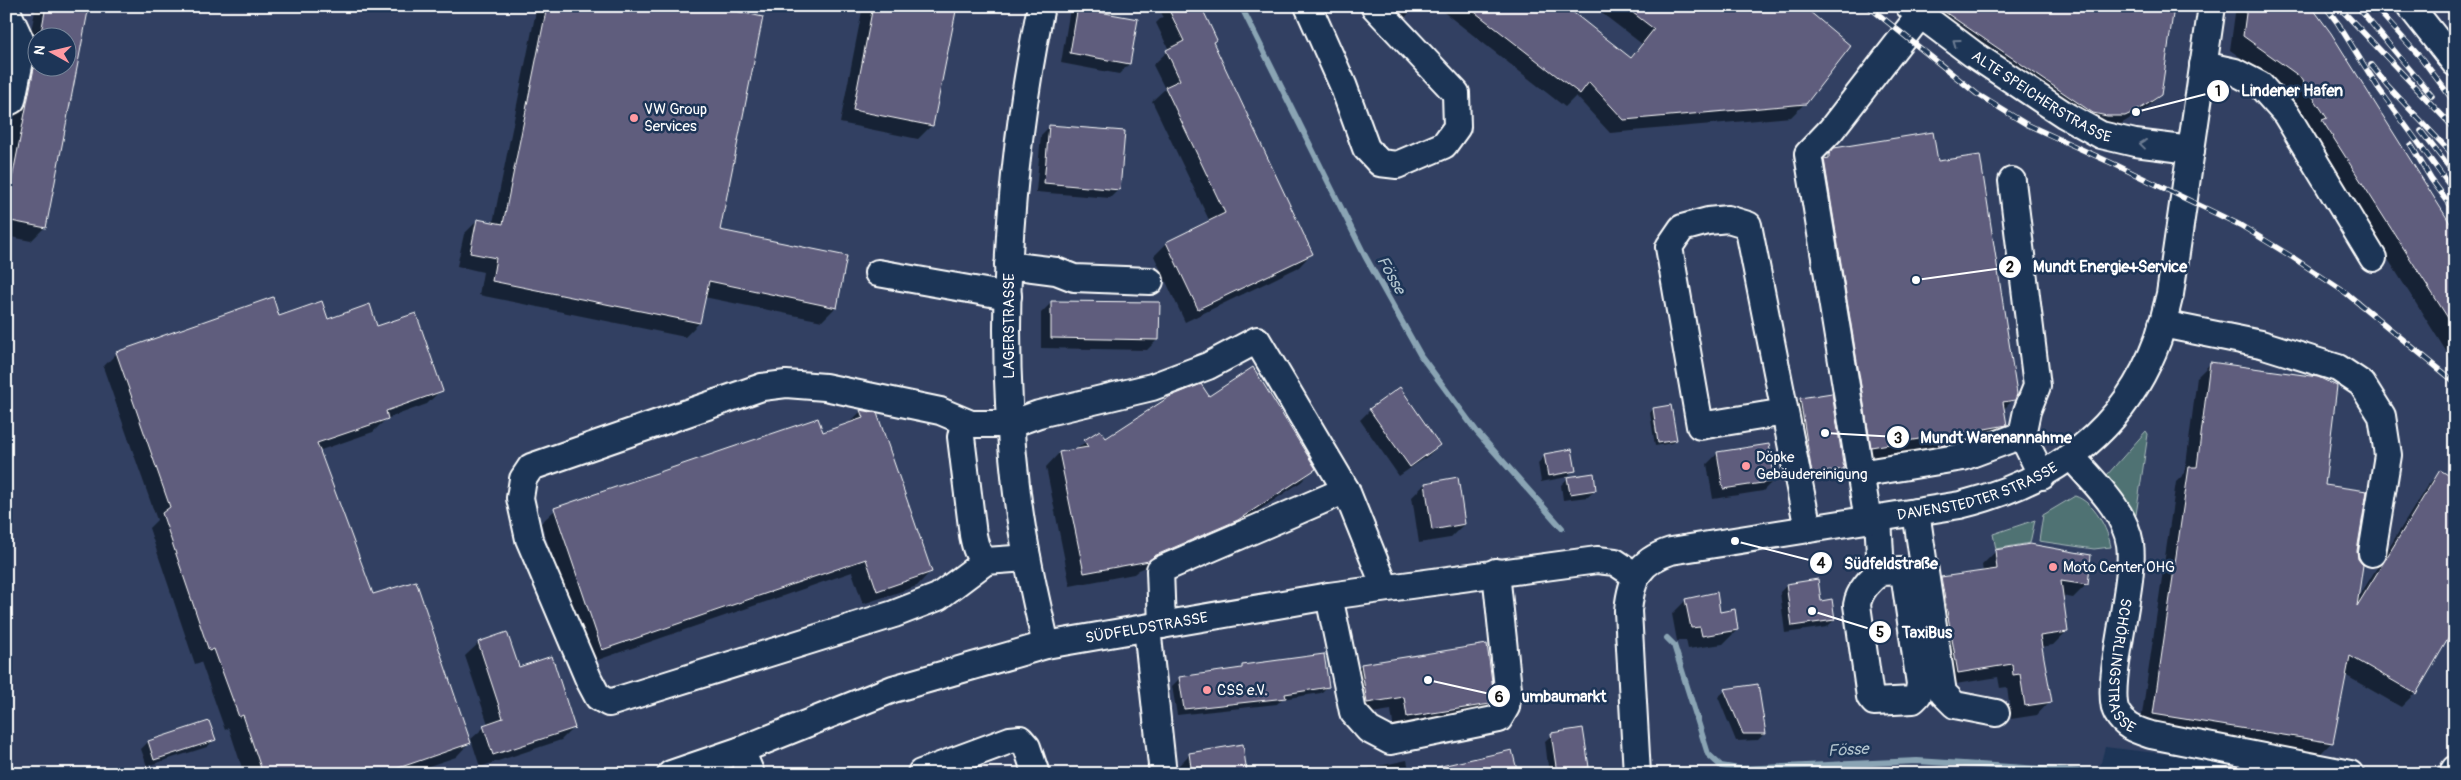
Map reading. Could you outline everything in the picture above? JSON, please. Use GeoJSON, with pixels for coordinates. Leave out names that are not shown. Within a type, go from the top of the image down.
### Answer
{"type":"FeatureCollection","features":[{"type":"Feature","properties":{"kind":"street","name":"LAGERSTRASSE"},"geometry":{"type":"LineString","coordinates":[[1041,6],[1015,159],[1008,265],[1008,296],[1011,424],[1016,487],[1027,558],[1046,645]]}},
{"type":"Feature","properties":{"kind":"street"},"geometry":{"type":"LineString","coordinates":[[1308,6],[1342,85],[1366,148],[1380,162],[1397,165],[1444,145],[1457,127],[1456,93],[1374,6]]}},
{"type":"Feature","properties":{"kind":"street","name":"DAVENSTEDTER STRASSE"},"geometry":{"type":"LineString","coordinates":[[1637,774],[1628,611],[1630,594],[1636,576],[1644,564],[1654,556],[1671,551],[1960,505],[1998,496],[2042,476],[2072,456],[2110,421],[2140,379],[2158,338],[2170,294],[2212,6]]}},
{"type":"Feature","properties":{"kind":"street"},"geometry":{"type":"LineString","coordinates":[[2410,6],[2455,64]]}},
{"type":"Feature","properties":{"kind":"street"},"geometry":{"type":"LineString","coordinates":[[6,9],[23,46],[12,100],[6,103]]}},
{"type":"Feature","properties":{"kind":"street"},"geometry":{"type":"LineString","coordinates":[[1881,572],[1873,519],[1859,474],[1808,154],[1831,130],[1915,11]]}},
{"type":"Feature","properties":{"kind":"street","name":"ALTE SPEICHERSTRASSE"},"geometry":{"type":"LineString","coordinates":[[1915,11],[1973,54],[2065,115],[2101,135],[2135,143],[2191,150]]}},
{"type":"Feature","properties":{"kind":"street"},"geometry":{"type":"LineString","coordinates":[[2203,65],[2235,72],[2260,85],[2279,107],[2374,258]]}},
{"type":"Feature","properties":{"kind":"street"},"geometry":{"type":"LineString","coordinates":[[2012,181],[2037,386],[2027,411],[2022,435],[2042,476]]}},
{"type":"Feature","properties":{"kind":"street"},"geometry":{"type":"LineString","coordinates":[[1785,412],[1700,426],[1669,246],[1682,228],[1708,221],[1728,219],[1748,225],[1785,412],[1808,529]]}},
{"type":"Feature","properties":{"kind":"street"},"geometry":{"type":"LineString","coordinates":[[1008,265],[1056,271],[1074,278],[1150,281]]}},
{"type":"Feature","properties":{"kind":"street"},"geometry":{"type":"LineString","coordinates":[[878,273],[1008,296]]}},
{"type":"Feature","properties":{"kind":"street"},"geometry":{"type":"LineString","coordinates":[[2162,324],[2261,344],[2338,368],[2362,384],[2382,416],[2388,455],[2372,554]]}},
{"type":"Feature","properties":{"kind":"street"},"geometry":{"type":"LineString","coordinates":[[1027,558],[986,561],[938,597],[894,614],[610,703],[598,697],[589,680],[529,539],[520,498],[523,479],[532,467],[762,387],[786,384],[825,387],[940,410],[971,424],[1011,424],[1039,414],[1152,387],[1208,366],[1257,340],[1346,490],[1385,587]]}},
{"type":"Feature","properties":{"kind":"street"},"geometry":{"type":"LineString","coordinates":[[971,424],[963,428],[961,437],[973,535],[977,551],[981,558],[986,561]]}},
{"type":"Feature","properties":{"kind":"street"},"geometry":{"type":"LineString","coordinates":[[1859,474],[1963,457],[2022,435]]}},
{"type":"Feature","properties":{"kind":"street","name":"SCHÖRLINGSTRASSE"},"geometry":{"type":"LineString","coordinates":[[2072,456],[2112,505],[2130,542],[2131,566],[2113,687],[2116,712],[2128,728],[2151,735],[2350,774]]}},
{"type":"Feature","properties":{"kind":"street"},"geometry":{"type":"LineString","coordinates":[[1164,774],[1155,627],[1160,570],[1346,490]]}},
{"type":"Feature","properties":{"kind":"street"},"geometry":{"type":"LineString","coordinates":[[1916,512],[1943,693],[1954,705],[1996,712]]}},
{"type":"Feature","properties":{"kind":"street","name":"SÜDFELDSTRASSE"},"geometry":{"type":"LineString","coordinates":[[671,774],[741,750],[893,689],[1046,645],[1385,587],[1597,560],[1615,562],[1636,576]]}},
{"type":"Feature","properties":{"kind":"street"},"geometry":{"type":"LineString","coordinates":[[1901,571],[1904,580],[1920,684],[1918,695],[1913,700],[1874,702],[1870,697],[1857,604],[1858,596],[1881,572],[1901,571]]}},
{"type":"Feature","properties":{"kind":"street"},"geometry":{"type":"LineString","coordinates":[[1329,596],[1353,712],[1368,730],[1390,741],[1499,719],[1506,708],[1508,689],[1496,572]]}},
{"type":"Feature","properties":{"kind":"street"},"geometry":{"type":"LineString","coordinates":[[915,773],[979,763],[1010,740],[1020,740],[1027,746],[1036,774]]}},
{"type":"Feature","properties":{"kind":"street"},"geometry":{"type":"LineString","coordinates":[[741,750],[751,774]]}},
{"type":"Feature","properties":{"kind":"street"},"geometry":{"type":"LineString","coordinates":[[2452,774],[2455,769]]}},
{"type":"Feature","properties":{"kind":"shaded area"},"geometry":{"type":"Polygon","coordinates":[[[6,6],[2455,6],[2455,774],[2294,774],[2258,765],[2105,747],[2098,774],[6,774],[6,6]]]}},
{"type":"Feature","properties":{"kind":"green space"},"geometry":{"type":"Polygon","coordinates":[[[2146,431],[2148,434],[2136,515],[2129,513],[2107,475],[2146,431]]]}},
{"type":"Feature","properties":{"kind":"green space"},"geometry":{"type":"Polygon","coordinates":[[[2075,496],[2088,504],[2099,517],[2107,532],[2111,547],[2094,549],[2039,541],[2043,515],[2075,496]]]}},
{"type":"Feature","properties":{"kind":"green space"},"geometry":{"type":"Polygon","coordinates":[[[2035,520],[2030,543],[1996,549],[1993,534],[2035,520]]]}},
{"type":"Feature","properties":{"kind":"building"},"geometry":{"type":"Polygon","coordinates":[[[46,6],[89,6],[78,63],[78,28],[42,28],[46,6]]]}},
{"type":"Feature","properties":{"kind":"building","name":"VW Group Services"},"geometry":{"type":"Polygon","coordinates":[[[547,6],[712,6],[763,17],[720,230],[847,256],[837,308],[709,281],[700,323],[492,281],[496,258],[470,253],[477,219],[503,224],[547,6]]]}},
{"type":"Feature","properties":{"kind":"building"},"geometry":{"type":"Polygon","coordinates":[[[873,6],[957,6],[933,126],[853,110],[873,6]]]}},
{"type":"Feature","properties":{"kind":"building"},"geometry":{"type":"Polygon","coordinates":[[[1078,6],[1094,6],[1094,11],[1138,19],[1130,64],[1070,53],[1078,6]]]}},
{"type":"Feature","properties":{"kind":"building"},"geometry":{"type":"Polygon","coordinates":[[[1167,6],[1201,6],[1217,40],[1213,42],[1313,254],[1198,309],[1166,242],[1225,213],[1165,87],[1180,80],[1166,50],[1184,41],[1167,6]]]}},
{"type":"Feature","properties":{"kind":"building"},"geometry":{"type":"Polygon","coordinates":[[[1467,6],[1565,6],[1631,58],[1654,29],[1624,6],[1803,6],[1851,46],[1806,104],[1624,120],[1589,82],[1580,94],[1467,6]]]}},
{"type":"Feature","properties":{"kind":"building"},"geometry":{"type":"Polygon","coordinates":[[[1936,6],[2163,6],[2173,14],[2161,95],[2140,109],[2125,116],[2107,116],[2093,113],[1936,6]]]}},
{"type":"Feature","properties":{"kind":"building"},"geometry":{"type":"Polygon","coordinates":[[[2247,6],[2311,6],[2331,33],[2455,231],[2455,329],[2322,120],[2327,118],[2299,76],[2243,36],[2247,6]]]}},
{"type":"Feature","properties":{"kind":"building"},"geometry":{"type":"Polygon","coordinates":[[[32,78],[75,78],[46,228],[6,220],[6,209],[32,78]]]}},
{"type":"Feature","properties":{"kind":"building"},"geometry":{"type":"Polygon","coordinates":[[[1049,125],[1125,131],[1120,190],[1044,183],[1049,125]]]}},
{"type":"Feature","properties":{"kind":"building"},"geometry":{"type":"Polygon","coordinates":[[[1933,132],[1938,161],[1980,155],[2017,394],[2015,400],[2003,402],[2007,425],[1957,434],[1959,443],[1939,446],[1937,436],[1871,447],[1824,159],[1829,158],[1829,154],[1834,148],[1933,132]]]}},
{"type":"Feature","properties":{"kind":"building"},"geometry":{"type":"Polygon","coordinates":[[[273,297],[279,316],[322,301],[328,319],[370,304],[377,326],[416,313],[443,391],[386,411],[388,419],[317,443],[373,594],[416,581],[471,743],[381,774],[263,774],[243,715],[239,717],[214,649],[209,651],[162,513],[170,507],[116,352],[273,297]]]}},
{"type":"Feature","properties":{"kind":"building"},"geometry":{"type":"Polygon","coordinates":[[[1051,301],[1160,302],[1159,340],[1051,338],[1051,301]]]}},
{"type":"Feature","properties":{"kind":"building"},"geometry":{"type":"Polygon","coordinates":[[[2210,362],[2318,377],[2337,386],[2325,485],[2367,491],[2357,551],[2358,559],[2363,565],[2357,606],[2440,470],[2455,479],[2455,627],[2416,694],[2350,656],[2333,743],[2153,714],[2189,467],[2197,467],[2210,362]]]}},
{"type":"Feature","properties":{"kind":"building"},"geometry":{"type":"Polygon","coordinates":[[[1253,367],[1316,469],[1238,520],[1154,556],[1149,561],[1084,573],[1059,452],[1088,447],[1084,440],[1100,430],[1106,438],[1169,397],[1201,384],[1209,396],[1253,367]]]}},
{"type":"Feature","properties":{"kind":"building"},"geometry":{"type":"Polygon","coordinates":[[[1400,387],[1440,445],[1410,467],[1369,409],[1400,387]]]}},
{"type":"Feature","properties":{"kind":"building"},"geometry":{"type":"Polygon","coordinates":[[[1832,393],[1844,469],[1812,474],[1800,398],[1832,393]]]}},
{"type":"Feature","properties":{"kind":"building"},"geometry":{"type":"Polygon","coordinates":[[[1671,405],[1677,440],[1658,443],[1653,408],[1671,405]]]}},
{"type":"Feature","properties":{"kind":"building"},"geometry":{"type":"Polygon","coordinates":[[[860,410],[877,413],[932,572],[877,591],[866,559],[602,650],[554,508],[818,418],[823,432],[863,418],[860,410]]]}},
{"type":"Feature","properties":{"kind":"building","name":"Döpke Gebäudereinigung"},"geometry":{"type":"Polygon","coordinates":[[[1769,444],[1775,481],[1723,489],[1717,452],[1769,444]]]}},
{"type":"Feature","properties":{"kind":"building"},"geometry":{"type":"Polygon","coordinates":[[[1572,449],[1576,471],[1548,476],[1544,454],[1572,449]]]}},
{"type":"Feature","properties":{"kind":"building"},"geometry":{"type":"Polygon","coordinates":[[[1594,473],[1596,490],[1570,494],[1567,477],[1594,473]]]}},
{"type":"Feature","properties":{"kind":"building"},"geometry":{"type":"Polygon","coordinates":[[[1458,477],[1465,524],[1432,530],[1425,483],[1458,477]]]}},
{"type":"Feature","properties":{"kind":"building"},"geometry":{"type":"Polygon","coordinates":[[[2030,544],[2091,555],[2088,585],[2061,581],[2068,632],[2040,636],[2052,702],[2025,706],[2020,674],[2013,675],[2012,664],[1958,673],[1941,577],[1997,569],[1995,550],[2030,544]]]}},
{"type":"Feature","properties":{"kind":"building"},"geometry":{"type":"Polygon","coordinates":[[[1818,579],[1821,601],[1832,599],[1835,620],[1792,626],[1786,584],[1818,579]]]}},
{"type":"Feature","properties":{"kind":"building"},"geometry":{"type":"Polygon","coordinates":[[[1717,592],[1720,612],[1735,609],[1738,630],[1702,636],[1700,627],[1691,628],[1685,599],[1717,592]]]}},
{"type":"Feature","properties":{"kind":"building"},"geometry":{"type":"Polygon","coordinates":[[[507,632],[519,667],[552,656],[575,728],[493,755],[483,725],[503,718],[478,642],[507,632]]]}},
{"type":"Feature","properties":{"kind":"building"},"geometry":{"type":"Polygon","coordinates":[[[1487,644],[1493,689],[1490,704],[1407,717],[1404,697],[1367,703],[1361,664],[1487,644]]]}},
{"type":"Feature","properties":{"kind":"building"},"geometry":{"type":"Polygon","coordinates":[[[1324,654],[1329,687],[1285,694],[1286,698],[1184,709],[1179,677],[1242,668],[1242,665],[1324,654]]]}},
{"type":"Feature","properties":{"kind":"building"},"geometry":{"type":"Polygon","coordinates":[[[1758,684],[1766,734],[1743,734],[1724,689],[1758,684]]]}},
{"type":"Feature","properties":{"kind":"building"},"geometry":{"type":"Polygon","coordinates":[[[209,721],[216,740],[154,760],[148,741],[209,721]]]}},
{"type":"Feature","properties":{"kind":"building"},"geometry":{"type":"Polygon","coordinates":[[[1583,728],[1589,767],[1557,773],[1551,733],[1583,728]]]}},
{"type":"Feature","properties":{"kind":"building"},"geometry":{"type":"Polygon","coordinates":[[[1243,744],[1247,774],[1192,774],[1189,753],[1243,744]]]}},
{"type":"Feature","properties":{"kind":"building"},"geometry":{"type":"Polygon","coordinates":[[[1512,750],[1518,774],[1438,774],[1437,767],[1512,750]]]}},
{"type":"Feature","properties":{"kind":"waterway","name":"Fösse"},"geometry":{"type":"LineString","coordinates":[[1241,6],[1365,256],[1421,356],[1477,432],[1562,528]]}},
{"type":"Feature","properties":{"kind":"waterway","name":"Fösse"},"geometry":{"type":"LineString","coordinates":[[1667,638],[1674,645],[1708,754],[1721,766],[1739,769],[1917,761],[2117,774]]}},
{"type":"Feature","properties":{"kind":"railway"},"geometry":{"type":"LineString","coordinates":[[1868,6],[1977,94],[2026,124],[2240,225],[2289,255],[2346,293],[2455,382]]}},
{"type":"Feature","properties":{"kind":"railway"},"geometry":{"type":"LineString","coordinates":[[2325,6],[2340,26]]}},
{"type":"Feature","properties":{"kind":"railway"},"geometry":{"type":"LineString","coordinates":[[2338,6],[2455,129]]}},
{"type":"Feature","properties":{"kind":"railway"},"geometry":{"type":"LineString","coordinates":[[2357,6],[2432,96]]}},
{"type":"Feature","properties":{"kind":"railway"},"geometry":{"type":"LineString","coordinates":[[2374,6],[2422,59],[2455,103]]}},
{"type":"Feature","properties":{"kind":"railway"},"geometry":{"type":"LineString","coordinates":[[2337,22],[2379,89],[2455,193]]}},
{"type":"Feature","properties":{"kind":"railway"},"geometry":{"type":"LineString","coordinates":[[2371,65],[2387,85],[2455,157]]}},
{"type":"Feature","properties":{"kind":"railway"},"geometry":{"type":"LineString","coordinates":[[2421,131],[2455,175]]}},
{"type":"Feature","properties":{"kind":"railway"},"geometry":{"type":"LineString","coordinates":[[2411,145],[2431,179],[2455,211]]}},
{"type":"Feature","properties":{"kind":"place","name":"Lindener Hafen"},"geometry":{"type":"Point","coordinates":[2136,112]}},
{"type":"Feature","properties":{"kind":"place","name":"VW Group Services"},"geometry":{"type":"Point","coordinates":[634,118]}},
{"type":"Feature","properties":{"kind":"place","name":"Mundt Energie+Service"},"geometry":{"type":"Point","coordinates":[1916,280]}},
{"type":"Feature","properties":{"kind":"place","name":"Mundt Warenannahme"},"geometry":{"type":"Point","coordinates":[1825,433]}},
{"type":"Feature","properties":{"kind":"place","name":"Döpke Gebäudereinigung"},"geometry":{"type":"Point","coordinates":[1746,466]}},
{"type":"Feature","properties":{"kind":"place","name":"Südfeldstraße"},"geometry":{"type":"Point","coordinates":[1735,541]}},
{"type":"Feature","properties":{"kind":"place","name":"Moto Center OHG"},"geometry":{"type":"Point","coordinates":[2053,567]}},
{"type":"Feature","properties":{"kind":"place","name":"TaxiBus"},"geometry":{"type":"Point","coordinates":[1812,611]}},
{"type":"Feature","properties":{"kind":"place","name":"umbaumarkt"},"geometry":{"type":"Point","coordinates":[1428,680]}},
{"type":"Feature","properties":{"kind":"place","name":"CSS e.V."},"geometry":{"type":"Point","coordinates":[1207,690]}}]}
